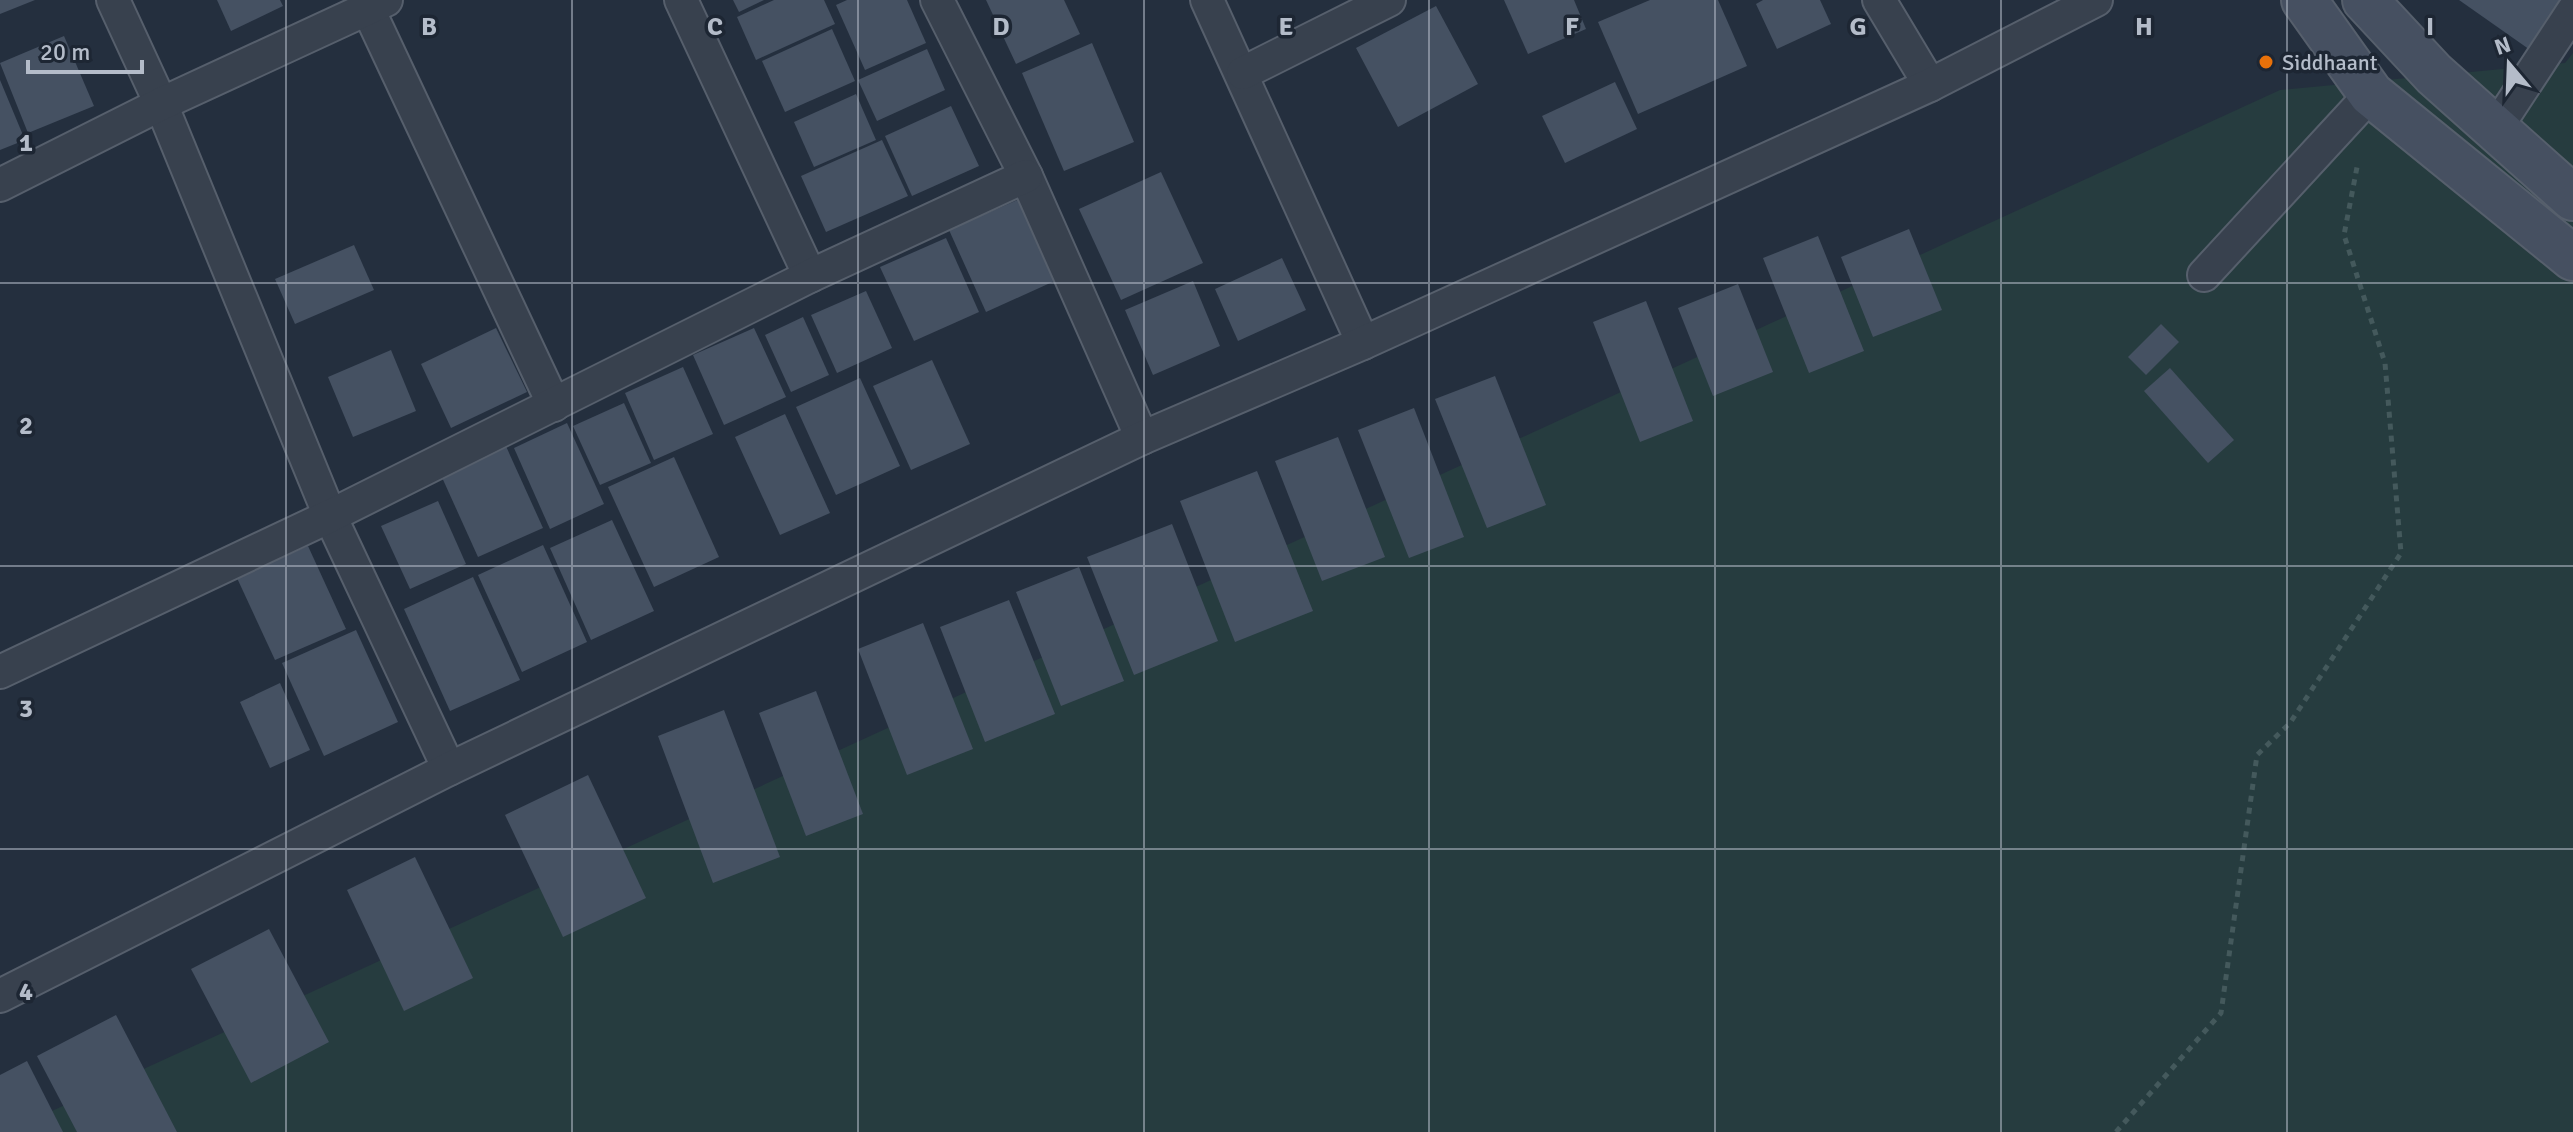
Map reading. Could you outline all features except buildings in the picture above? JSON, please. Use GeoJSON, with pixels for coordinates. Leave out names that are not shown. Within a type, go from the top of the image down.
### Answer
{"type":"FeatureCollection","features":[{"type":"Feature","properties":{"kind":"street"},"geometry":{"type":"LineString","coordinates":[[113,0],[161,104],[330,516],[449,769]]}},
{"type":"Feature","properties":{"kind":"street"},"geometry":{"type":"LineString","coordinates":[[681,0],[810,276]]}},
{"type":"Feature","properties":{"kind":"street"},"geometry":{"type":"LineString","coordinates":[[937,0],[1026,176],[1142,438]]}},
{"type":"Feature","properties":{"kind":"street"},"geometry":{"type":"LineString","coordinates":[[1207,0],[1243,73],[1363,343]]}},
{"type":"Feature","properties":{"kind":"street"},"geometry":{"type":"LineString","coordinates":[[1243,73],[1389,0]]}},
{"type":"Feature","properties":{"kind":"street"},"geometry":{"type":"LineString","coordinates":[[1879,0],[1930,85]]}},
{"type":"Feature","properties":{"kind":"street"},"geometry":{"type":"LineString","coordinates":[[0,996],[449,769],[1142,438],[1363,343],[1930,85],[2096,0]]}},
{"type":"Feature","properties":{"kind":"street"},"geometry":{"type":"LineString","coordinates":[[2304,0],[2371,94],[2573,258]]}},
{"type":"Feature","properties":{"kind":"street"},"geometry":{"type":"LineString","coordinates":[[2365,0],[2434,74],[2573,198]]}},
{"type":"Feature","properties":{"kind":"street"},"geometry":{"type":"LineString","coordinates":[[0,185],[161,104],[377,5],[554,405]]}},
{"type":"Feature","properties":{"kind":"street"},"geometry":{"type":"LineString","coordinates":[[2496,128],[2573,11]]}},
{"type":"Feature","properties":{"kind":"street"},"geometry":{"type":"LineString","coordinates":[[2204,275],[2371,94]]}},
{"type":"Feature","properties":{"kind":"street"},"geometry":{"type":"LineString","coordinates":[[0,672],[330,516],[810,276],[1026,176]]}},
{"type":"Feature","properties":{"kind":"path"},"geometry":{"type":"LineString","coordinates":[[2116,1132],[2221,1013],[2257,755],[2290,723],[2401,553],[2385,363],[2344,235],[2359,157]]}},
{"type":"Feature","properties":{"kind":"green space"},"geometry":{"type":"Polygon","coordinates":[[[2573,53],[2573,1132],[6,1132],[2280,90],[2565,63],[2573,53]]]}},
{"type":"Feature","properties":{"kind":"place","name":"Siddhaant"},"geometry":{"type":"Point","coordinates":[2266,62]}}]}
